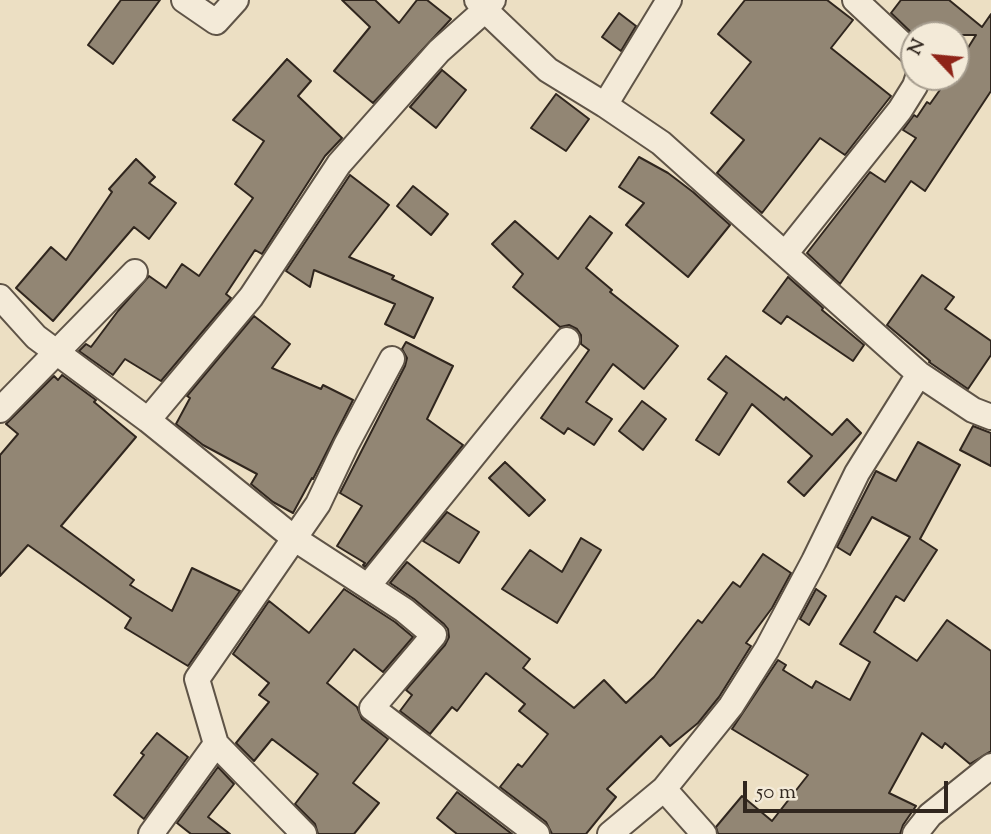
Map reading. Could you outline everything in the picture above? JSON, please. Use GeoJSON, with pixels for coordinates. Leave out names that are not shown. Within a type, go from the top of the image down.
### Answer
{"type":"FeatureCollection","features":[{"type":"Feature","properties":{"kind":"street"},"geometry":{"type":"LineString","coordinates":[[184,0],[216,22],[236,0]]}},
{"type":"Feature","properties":{"kind":"street"},"geometry":{"type":"LineString","coordinates":[[605,105],[668,0]]}},
{"type":"Feature","properties":{"kind":"street"},"geometry":{"type":"LineString","coordinates":[[855,0],[900,42]]}},
{"type":"Feature","properties":{"kind":"street"},"geometry":{"type":"LineString","coordinates":[[148,420],[251,297],[339,164],[485,3],[548,70],[661,144],[919,374],[973,410],[991,417]]}},
{"type":"Feature","properties":{"kind":"street"},"geometry":{"type":"LineString","coordinates":[[785,254],[900,110],[912,91]]}},
{"type":"Feature","properties":{"kind":"street"},"geometry":{"type":"LineString","coordinates":[[0,410],[135,272]]}},
{"type":"Feature","properties":{"kind":"street"},"geometry":{"type":"LineString","coordinates":[[0,297],[36,337],[148,420],[295,539],[404,610],[434,635],[372,708],[537,834]]}},
{"type":"Feature","properties":{"kind":"street"},"geometry":{"type":"LineString","coordinates":[[368,586],[567,340]]}},
{"type":"Feature","properties":{"kind":"street"},"geometry":{"type":"LineString","coordinates":[[304,834],[216,744],[197,679],[318,504],[392,359]]}},
{"type":"Feature","properties":{"kind":"street"},"geometry":{"type":"LineString","coordinates":[[610,834],[664,789],[731,706],[767,649],[857,473],[919,374]]}},
{"type":"Feature","properties":{"kind":"street"},"geometry":{"type":"LineString","coordinates":[[151,834],[216,744]]}},
{"type":"Feature","properties":{"kind":"street"},"geometry":{"type":"LineString","coordinates":[[915,834],[930,815],[991,766]]}},
{"type":"Feature","properties":{"kind":"street"},"geometry":{"type":"LineString","coordinates":[[664,789],[705,834]]}},
{"type":"Feature","properties":{"kind":"building"},"geometry":{"type":"Polygon","coordinates":[[[121,0],[160,0],[113,64],[88,45],[121,0]]]}},
{"type":"Feature","properties":{"kind":"building"},"geometry":{"type":"Polygon","coordinates":[[[342,0],[375,0],[399,23],[417,0],[427,0],[451,19],[373,103],[334,71],[370,27],[342,0]]]}},
{"type":"Feature","properties":{"kind":"building"},"geometry":{"type":"Polygon","coordinates":[[[745,0],[827,0],[853,20],[831,48],[891,96],[845,155],[820,138],[762,213],[717,173],[744,140],[711,113],[751,62],[718,34],[745,0]]]}},
{"type":"Feature","properties":{"kind":"building"},"geometry":{"type":"Polygon","coordinates":[[[901,0],[949,0],[982,27],[991,14],[991,91],[925,191],[911,181],[840,284],[807,253],[870,172],[885,182],[916,138],[903,130],[914,115],[917,117],[927,102],[930,104],[939,91],[970,91],[970,45],[976,35],[970,35],[970,21],[900,22],[891,13],[901,0]]]}},
{"type":"Feature","properties":{"kind":"building"},"geometry":{"type":"Polygon","coordinates":[[[619,13],[636,26],[621,51],[602,37],[619,13]]]}},
{"type":"Feature","properties":{"kind":"building"},"geometry":{"type":"Polygon","coordinates":[[[287,59],[311,81],[298,96],[342,138],[325,156],[262,254],[255,250],[226,294],[231,298],[161,381],[125,359],[113,375],[79,351],[86,344],[91,347],[149,276],[166,288],[182,264],[199,276],[253,198],[235,184],[264,141],[233,120],[287,59]]]}},
{"type":"Feature","properties":{"kind":"building"},"geometry":{"type":"Polygon","coordinates":[[[442,70],[466,90],[436,128],[410,107],[442,70]]]}},
{"type":"Feature","properties":{"kind":"building"},"geometry":{"type":"Polygon","coordinates":[[[556,94],[589,119],[566,151],[531,128],[556,94]]]}},
{"type":"Feature","properties":{"kind":"building"},"geometry":{"type":"Polygon","coordinates":[[[639,157],[668,173],[730,225],[688,277],[626,225],[644,203],[619,187],[639,157]]]}},
{"type":"Feature","properties":{"kind":"building"},"geometry":{"type":"Polygon","coordinates":[[[136,159],[155,177],[149,183],[176,203],[149,239],[134,227],[53,321],[16,288],[51,247],[66,260],[112,192],[109,189],[136,159]]]}},
{"type":"Feature","properties":{"kind":"building"},"geometry":{"type":"Polygon","coordinates":[[[350,175],[389,205],[349,257],[394,276],[392,279],[433,298],[414,338],[385,324],[395,304],[314,270],[310,287],[286,271],[350,175]]]}},
{"type":"Feature","properties":{"kind":"building"},"geometry":{"type":"Polygon","coordinates":[[[413,186],[448,214],[431,235],[397,206],[413,186]]]}},
{"type":"Feature","properties":{"kind":"building"},"geometry":{"type":"Polygon","coordinates":[[[590,216],[612,233],[586,268],[612,290],[610,292],[678,346],[644,389],[613,364],[586,402],[612,419],[594,445],[568,428],[564,434],[541,418],[589,350],[581,344],[581,335],[577,329],[569,325],[560,327],[513,287],[523,274],[492,244],[515,221],[558,259],[590,216]]]}},
{"type":"Feature","properties":{"kind":"building"},"geometry":{"type":"Polygon","coordinates":[[[922,275],[954,297],[945,309],[991,341],[991,355],[968,389],[929,362],[887,325],[922,275]]]}},
{"type":"Feature","properties":{"kind":"building"},"geometry":{"type":"Polygon","coordinates":[[[788,277],[864,345],[853,361],[787,316],[781,324],[763,311],[788,277]]]}},
{"type":"Feature","properties":{"kind":"building"},"geometry":{"type":"Polygon","coordinates":[[[254,316],[290,344],[272,368],[321,389],[323,385],[353,400],[293,513],[273,502],[251,484],[257,474],[203,445],[176,424],[190,398],[187,396],[254,316]]]}},
{"type":"Feature","properties":{"kind":"building"},"geometry":{"type":"Polygon","coordinates":[[[406,342],[453,366],[427,419],[463,445],[365,567],[365,563],[337,546],[362,506],[340,493],[405,366],[407,358],[402,349],[406,342]]]}},
{"type":"Feature","properties":{"kind":"building"},"geometry":{"type":"Polygon","coordinates":[[[726,356],[784,400],[786,397],[832,435],[847,419],[861,433],[804,496],[788,482],[812,456],[752,404],[719,455],[696,440],[727,393],[708,379],[726,356]]]}},
{"type":"Feature","properties":{"kind":"building"},"geometry":{"type":"Polygon","coordinates":[[[62,375],[96,400],[94,402],[136,437],[61,526],[134,580],[130,585],[172,611],[192,568],[240,591],[188,666],[125,628],[131,618],[28,545],[0,576],[0,455],[18,434],[6,424],[54,376],[58,380],[62,375]]]}},
{"type":"Feature","properties":{"kind":"building"},"geometry":{"type":"Polygon","coordinates":[[[642,401],[666,419],[643,450],[619,431],[642,401]]]}},
{"type":"Feature","properties":{"kind":"building"},"geometry":{"type":"Polygon","coordinates":[[[973,426],[991,433],[991,466],[960,450],[973,426]]]}},
{"type":"Feature","properties":{"kind":"building"},"geometry":{"type":"Polygon","coordinates":[[[918,442],[960,465],[920,539],[937,550],[904,601],[896,596],[874,632],[917,661],[947,620],[991,651],[991,751],[970,764],[945,743],[942,748],[922,733],[889,793],[916,806],[900,834],[718,834],[716,827],[742,796],[772,821],[808,775],[732,729],[778,660],[786,665],[783,670],[812,688],[816,681],[850,700],[870,662],[840,644],[910,537],[872,517],[850,555],[837,547],[876,471],[896,481],[918,442]]]}},
{"type":"Feature","properties":{"kind":"building"},"geometry":{"type":"Polygon","coordinates":[[[505,462],[545,500],[529,516],[489,478],[505,462]]]}},
{"type":"Feature","properties":{"kind":"building"},"geometry":{"type":"Polygon","coordinates":[[[447,512],[479,532],[459,563],[423,541],[447,512]]]}},
{"type":"Feature","properties":{"kind":"building"},"geometry":{"type":"Polygon","coordinates":[[[581,538],[601,550],[557,623],[502,589],[530,550],[562,572],[581,538]]]}},
{"type":"Feature","properties":{"kind":"building"},"geometry":{"type":"Polygon","coordinates":[[[763,554],[791,573],[772,608],[746,643],[751,646],[719,697],[698,723],[670,746],[661,736],[607,789],[616,797],[586,834],[552,834],[546,822],[500,787],[518,764],[522,767],[548,734],[519,711],[525,704],[486,673],[457,711],[452,707],[430,734],[400,711],[412,695],[406,690],[449,637],[444,624],[390,583],[407,562],[530,659],[523,668],[574,708],[604,680],[626,703],[654,677],[698,620],[702,623],[733,582],[740,587],[763,554]]]}},
{"type":"Feature","properties":{"kind":"building"},"geometry":{"type":"Polygon","coordinates":[[[344,589],[413,637],[383,672],[354,649],[327,683],[357,707],[362,719],[388,739],[353,783],[379,803],[354,834],[318,834],[315,824],[295,804],[318,774],[272,739],[254,761],[236,743],[269,702],[259,695],[269,683],[233,654],[269,601],[309,633],[344,589]]]}},
{"type":"Feature","properties":{"kind":"building"},"geometry":{"type":"Polygon","coordinates":[[[816,589],[826,596],[809,625],[800,619],[816,589]]]}},
{"type":"Feature","properties":{"kind":"building"},"geometry":{"type":"Polygon","coordinates":[[[157,733],[188,757],[144,819],[114,795],[157,733]]]}},
{"type":"Feature","properties":{"kind":"building"},"geometry":{"type":"Polygon","coordinates":[[[218,767],[234,784],[208,817],[230,834],[191,834],[177,823],[218,767]]]}},
{"type":"Feature","properties":{"kind":"building"},"geometry":{"type":"Polygon","coordinates":[[[457,792],[512,834],[457,834],[437,818],[457,792]]]}}]}
